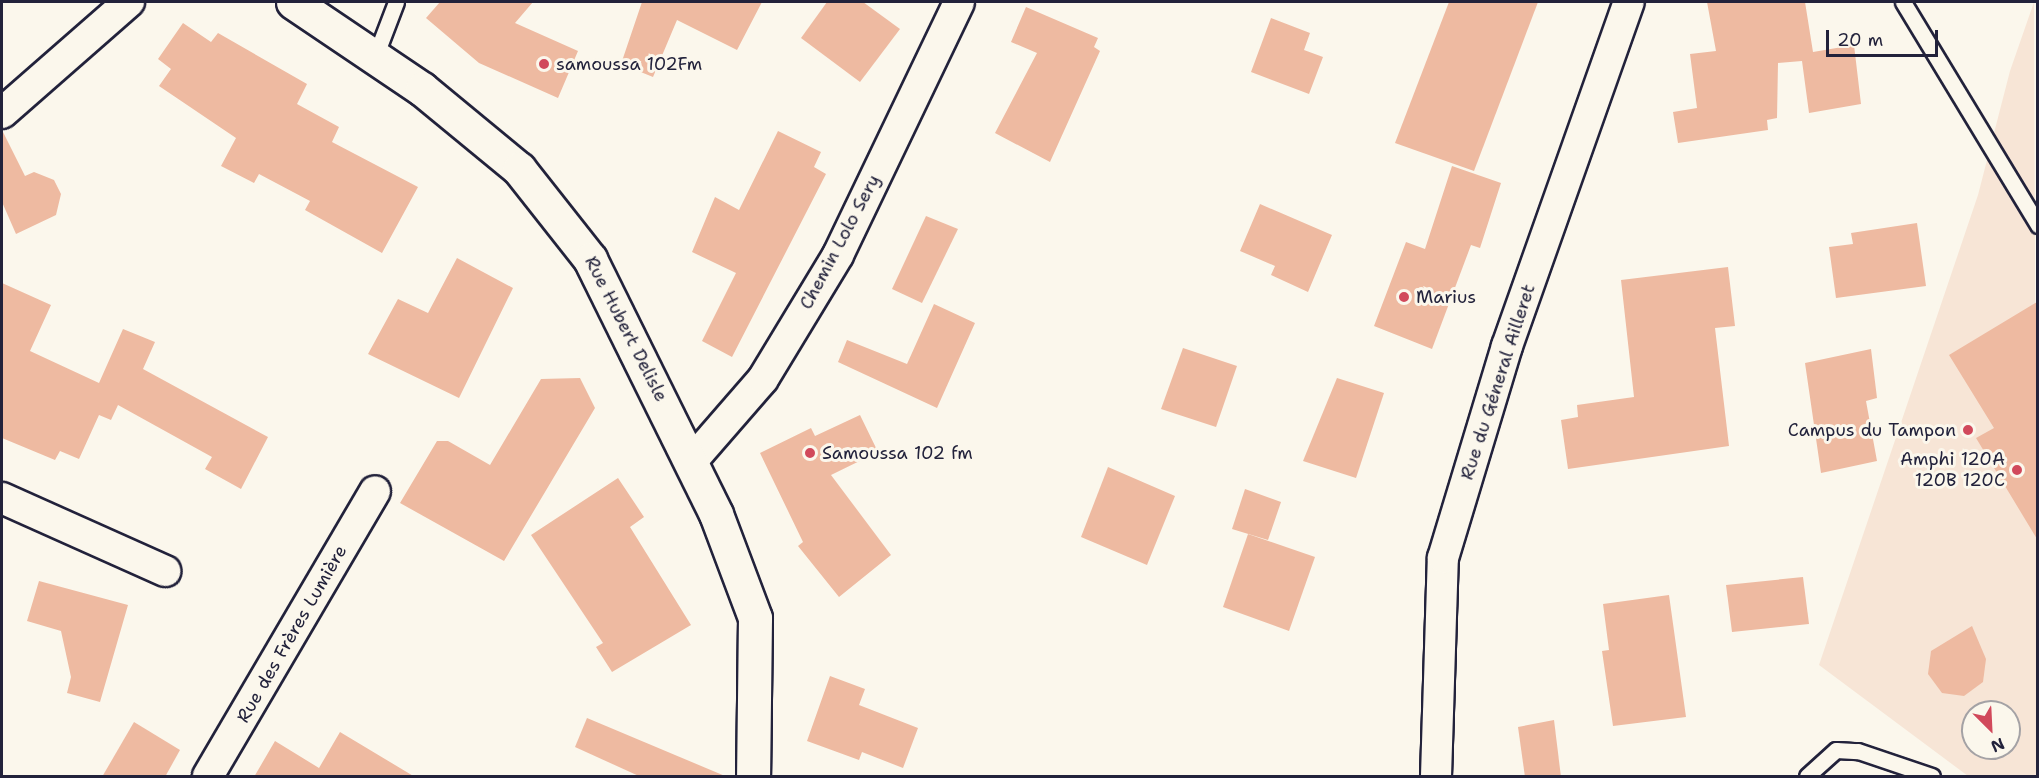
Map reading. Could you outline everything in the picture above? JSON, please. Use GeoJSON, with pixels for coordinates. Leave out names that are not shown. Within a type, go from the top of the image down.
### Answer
{"type":"FeatureCollection","features":[{"type":"Feature","properties":{"kind":"main road","name":"Rue Hubert Delisle"},"geometry":{"type":"LineString","coordinates":[[293,2],[375,57],[519,169],[568,225],[611,295],[716,514],[754,618],[753,777]]}},
{"type":"Feature","properties":{"kind":"street"},"geometry":{"type":"LineString","coordinates":[[2,113],[129,2]]}},
{"type":"Feature","properties":{"kind":"street","name":"Chemin Lolo Sery"},"geometry":{"type":"LineString","coordinates":[[690,463],[763,379],[838,255],[959,2]]}},
{"type":"Feature","properties":{"kind":"street","name":"Rue du Géneral Ailleret"},"geometry":{"type":"LineString","coordinates":[[1436,777],[1443,558],[1507,346],[1629,2]]}},
{"type":"Feature","properties":{"kind":"street","name":"Rue des Frères Lumière"},"geometry":{"type":"LineString","coordinates":[[208,777],[375,491]]}},
{"type":"Feature","properties":{"kind":"street"},"geometry":{"type":"LineString","coordinates":[[2,498],[165,571]]}},
{"type":"Feature","properties":{"kind":"lane"},"geometry":{"type":"LineString","coordinates":[[375,57],[396,2]]}},
{"type":"Feature","properties":{"kind":"lane"},"geometry":{"type":"LineString","coordinates":[[1902,2],[2037,225]]}},
{"type":"Feature","properties":{"kind":"lane"},"geometry":{"type":"LineString","coordinates":[[1807,777],[1836,750],[1858,751],[1932,777]]}},
{"type":"Feature","properties":{"kind":"shaded area","name":"Campus du Tampon"},"geometry":{"type":"Polygon","coordinates":[[[2034,2],[2037,776],[1968,776],[1819,665],[1978,195],[2010,71],[2034,2]]]}},
{"type":"Feature","properties":{"kind":"building"},"geometry":{"type":"Polygon","coordinates":[[[440,2],[533,2],[515,23],[578,51],[558,98],[479,63],[426,18],[440,2]]]}},
{"type":"Feature","properties":{"kind":"building"},"geometry":{"type":"Polygon","coordinates":[[[642,2],[762,2],[737,50],[677,20],[653,77],[621,64],[642,2]]]}},
{"type":"Feature","properties":{"kind":"building"},"geometry":{"type":"Polygon","coordinates":[[[827,2],[863,2],[900,29],[860,82],[801,38],[827,2]]]}},
{"type":"Feature","properties":{"kind":"building"},"geometry":{"type":"Polygon","coordinates":[[[1449,2],[1538,2],[1474,171],[1395,143],[1449,2]]]}},
{"type":"Feature","properties":{"kind":"building"},"geometry":{"type":"Polygon","coordinates":[[[1707,2],[1805,2],[1813,52],[1854,45],[1861,104],[1809,113],[1802,61],[1778,63],[1777,118],[1767,120],[1768,130],[1678,143],[1673,112],[1697,108],[1690,54],[1716,51],[1707,2]]]}},
{"type":"Feature","properties":{"kind":"building"},"geometry":{"type":"Polygon","coordinates":[[[1026,7],[1098,38],[1094,47],[1100,51],[1050,162],[995,133],[1037,53],[1011,42],[1026,7]]]}},
{"type":"Feature","properties":{"kind":"building"},"geometry":{"type":"Polygon","coordinates":[[[1271,18],[1310,33],[1304,50],[1323,57],[1309,94],[1251,72],[1271,18]]]}},
{"type":"Feature","properties":{"kind":"building"},"geometry":{"type":"Polygon","coordinates":[[[183,23],[211,42],[218,33],[307,84],[297,104],[339,127],[332,142],[418,187],[382,253],[305,210],[310,201],[259,174],[254,183],[221,166],[236,138],[159,86],[171,69],[158,59],[183,23]]]}},
{"type":"Feature","properties":{"kind":"building"},"geometry":{"type":"Polygon","coordinates":[[[2,130],[25,176],[34,172],[54,180],[61,194],[56,215],[16,234],[2,202],[2,130]]]}},
{"type":"Feature","properties":{"kind":"building"},"geometry":{"type":"Polygon","coordinates":[[[778,131],[821,152],[814,167],[826,174],[732,357],[702,341],[736,273],[692,252],[715,197],[739,210],[778,131]]]}},
{"type":"Feature","properties":{"kind":"building"},"geometry":{"type":"Polygon","coordinates":[[[1452,166],[1501,183],[1480,248],[1471,245],[1432,349],[1374,326],[1406,242],[1425,249],[1452,166]]]}},
{"type":"Feature","properties":{"kind":"building"},"geometry":{"type":"Polygon","coordinates":[[[1260,204],[1332,235],[1308,292],[1271,275],[1275,266],[1240,251],[1260,204]]]}},
{"type":"Feature","properties":{"kind":"building"},"geometry":{"type":"Polygon","coordinates":[[[926,216],[958,229],[922,303],[892,289],[926,216]]]}},
{"type":"Feature","properties":{"kind":"building"},"geometry":{"type":"Polygon","coordinates":[[[1917,223],[1926,286],[1836,298],[1829,247],[1853,244],[1851,233],[1917,223]]]}},
{"type":"Feature","properties":{"kind":"building"},"geometry":{"type":"Polygon","coordinates":[[[457,258],[513,288],[459,398],[368,354],[398,299],[428,313],[457,258]]]}},
{"type":"Feature","properties":{"kind":"building"},"geometry":{"type":"Polygon","coordinates":[[[1728,267],[1735,326],[1715,328],[1729,446],[1568,469],[1561,420],[1578,417],[1577,405],[1634,397],[1621,280],[1728,267]]]}},
{"type":"Feature","properties":{"kind":"building"},"geometry":{"type":"Polygon","coordinates":[[[2,283],[51,305],[30,351],[99,383],[123,329],[155,342],[143,369],[268,437],[241,489],[205,469],[212,457],[118,405],[111,420],[99,415],[79,459],[60,451],[55,460],[2,438],[2,283]]]}},
{"type":"Feature","properties":{"kind":"building","name":"Amphi 120A 120B 120C"},"geometry":{"type":"Polygon","coordinates":[[[2037,302],[2037,539],[1976,438],[1994,428],[1949,355],[2037,302]]]}},
{"type":"Feature","properties":{"kind":"building"},"geometry":{"type":"Polygon","coordinates":[[[934,304],[975,323],[937,408],[838,362],[847,340],[907,364],[934,304]]]}},
{"type":"Feature","properties":{"kind":"building"},"geometry":{"type":"Polygon","coordinates":[[[1183,348],[1237,366],[1216,427],[1161,409],[1183,348]]]}},
{"type":"Feature","properties":{"kind":"building"},"geometry":{"type":"Polygon","coordinates":[[[1871,349],[1877,398],[1866,401],[1877,461],[1821,473],[1805,363],[1871,349]]]}},
{"type":"Feature","properties":{"kind":"building"},"geometry":{"type":"Polygon","coordinates":[[[580,378],[595,408],[504,561],[400,503],[437,441],[448,441],[490,465],[541,379],[580,378]]]}},
{"type":"Feature","properties":{"kind":"building"},"geometry":{"type":"Polygon","coordinates":[[[1337,378],[1384,393],[1356,478],[1303,461],[1337,378]]]}},
{"type":"Feature","properties":{"kind":"building"},"geometry":{"type":"Polygon","coordinates":[[[860,415],[878,452],[831,475],[891,555],[839,597],[798,546],[803,542],[760,453],[811,428],[815,436],[860,415]]]}},
{"type":"Feature","properties":{"kind":"building"},"geometry":{"type":"Polygon","coordinates":[[[1108,467],[1175,496],[1147,565],[1081,537],[1108,467]]]}},
{"type":"Feature","properties":{"kind":"building"},"geometry":{"type":"Polygon","coordinates":[[[618,478],[644,517],[630,527],[691,625],[612,672],[596,647],[603,643],[531,535],[618,478]]]}},
{"type":"Feature","properties":{"kind":"building"},"geometry":{"type":"Polygon","coordinates":[[[1245,489],[1281,502],[1268,540],[1232,529],[1245,489]]]}},
{"type":"Feature","properties":{"kind":"building"},"geometry":{"type":"Polygon","coordinates":[[[1248,534],[1315,557],[1289,631],[1223,607],[1248,534]]]}},
{"type":"Feature","properties":{"kind":"building"},"geometry":{"type":"Polygon","coordinates":[[[1803,577],[1809,624],[1732,632],[1726,585],[1803,577]]]}},
{"type":"Feature","properties":{"kind":"building"},"geometry":{"type":"Polygon","coordinates":[[[39,581],[128,605],[100,702],[67,693],[71,677],[61,631],[27,621],[39,581]]]}},
{"type":"Feature","properties":{"kind":"building"},"geometry":{"type":"Polygon","coordinates":[[[1669,595],[1686,717],[1613,726],[1602,651],[1609,650],[1603,604],[1669,595]]]}},
{"type":"Feature","properties":{"kind":"building"},"geometry":{"type":"Polygon","coordinates":[[[1972,626],[1986,659],[1983,682],[1964,696],[1942,693],[1928,674],[1931,651],[1972,626]]]}},
{"type":"Feature","properties":{"kind":"building"},"geometry":{"type":"Polygon","coordinates":[[[830,676],[865,689],[859,705],[918,728],[903,768],[862,752],[859,760],[807,741],[830,676]]]}},
{"type":"Feature","properties":{"kind":"building"},"geometry":{"type":"Polygon","coordinates":[[[587,718],[725,777],[641,777],[575,747],[587,718]]]}},
{"type":"Feature","properties":{"kind":"building"},"geometry":{"type":"Polygon","coordinates":[[[1554,720],[1561,777],[1525,777],[1518,727],[1554,720]]]}},
{"type":"Feature","properties":{"kind":"building"},"geometry":{"type":"Polygon","coordinates":[[[134,722],[180,750],[165,777],[102,777],[134,722]]]}},
{"type":"Feature","properties":{"kind":"building"},"geometry":{"type":"Polygon","coordinates":[[[340,732],[415,777],[254,777],[275,741],[319,768],[340,732]]]}},
{"type":"Feature","properties":{"kind":"place","name":"samoussa 102Fm"},"geometry":{"type":"Point","coordinates":[544,64]}},
{"type":"Feature","properties":{"kind":"place","name":"Marius"},"geometry":{"type":"Point","coordinates":[1404,297]}},
{"type":"Feature","properties":{"kind":"place","name":"Campus du Tampon"},"geometry":{"type":"Point","coordinates":[1968,430]}},
{"type":"Feature","properties":{"kind":"place","name":"Samoussa 102 fm"},"geometry":{"type":"Point","coordinates":[810,453]}},
{"type":"Feature","properties":{"kind":"place","name":"Amphi 120A 120B 120C"},"geometry":{"type":"Point","coordinates":[2017,470]}}]}
